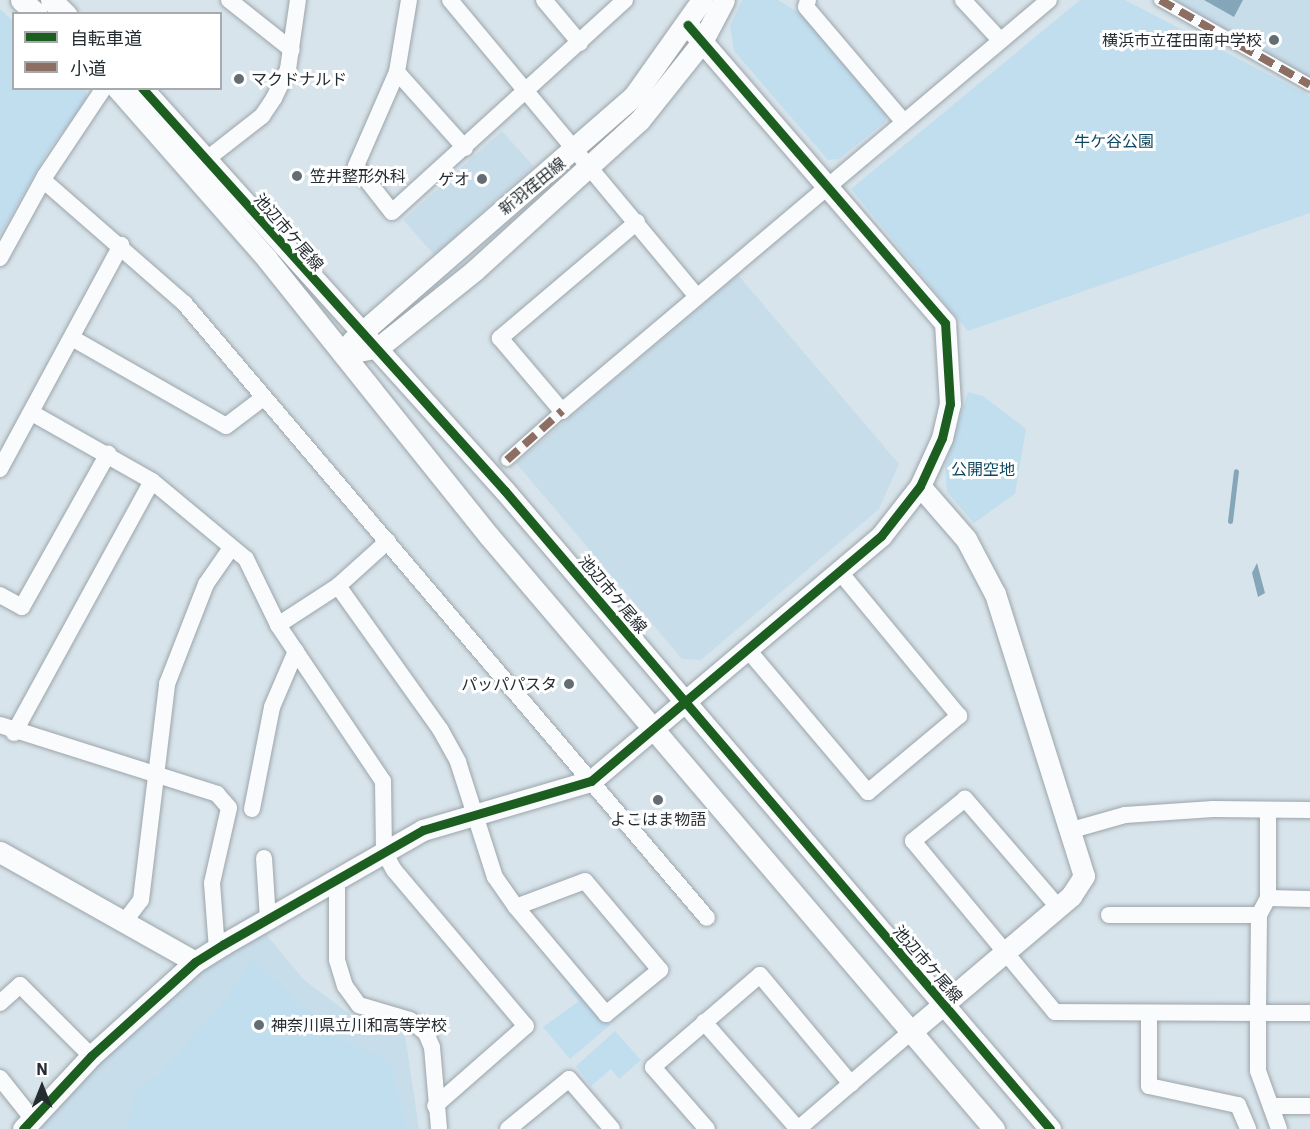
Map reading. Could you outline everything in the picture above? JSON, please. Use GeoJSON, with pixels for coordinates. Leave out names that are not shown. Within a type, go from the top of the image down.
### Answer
{"type":"FeatureCollection","features":[{"type":"Feature","properties":{"kind":"street"},"geometry":{"type":"LineString","coordinates":[[21,0],[35,12]]}},
{"type":"Feature","properties":{"kind":"street"},"geometry":{"type":"LineString","coordinates":[[51,0],[64,12]]}},
{"type":"Feature","properties":{"kind":"street"},"geometry":{"type":"LineString","coordinates":[[229,0],[292,50]]}},
{"type":"Feature","properties":{"kind":"street"},"geometry":{"type":"LineString","coordinates":[[207,159],[262,116],[292,50],[298,0]]}},
{"type":"Feature","properties":{"kind":"street"},"geometry":{"type":"LineString","coordinates":[[409,0],[397,72],[356,166],[392,212],[528,92],[626,0]]}},
{"type":"Feature","properties":{"kind":"street"},"geometry":{"type":"LineString","coordinates":[[450,0],[696,295]]}},
{"type":"Feature","properties":{"kind":"street"},"geometry":{"type":"LineString","coordinates":[[544,0],[580,43]]}},
{"type":"Feature","properties":{"kind":"street","name":"新羽荏田線"},"geometry":{"type":"LineString","coordinates":[[379,347],[584,158],[688,25],[702,0]]}},
{"type":"Feature","properties":{"kind":"street","name":"新羽荏田線"},"geometry":{"type":"LineString","coordinates":[[343,354],[359,330],[584,158],[639,121],[702,42],[724,0]]}},
{"type":"Feature","properties":{"kind":"street"},"geometry":{"type":"LineString","coordinates":[[808,0],[806,7],[903,121]]}},
{"type":"Feature","properties":{"kind":"street"},"geometry":{"type":"LineString","coordinates":[[963,0],[1000,40]]}},
{"type":"Feature","properties":{"kind":"street"},"geometry":{"type":"LineString","coordinates":[[507,460],[696,295],[1049,0]]}},
{"type":"Feature","properties":{"kind":"street"},"geometry":{"type":"LineString","coordinates":[[1160,0],[1310,85]]}},
{"type":"Feature","properties":{"kind":"street"},"geometry":{"type":"LineString","coordinates":[[0,1078],[27,1123],[91,1056],[195,963],[217,949],[423,830],[478,818],[591,781],[881,536],[920,486],[942,438],[950,404],[945,323],[688,25]]}},
{"type":"Feature","properties":{"kind":"street"},"geometry":{"type":"LineString","coordinates":[[397,72],[465,148]]}},
{"type":"Feature","properties":{"kind":"street"},"geometry":{"type":"LineString","coordinates":[[0,258],[43,180],[103,90]]}},
{"type":"Feature","properties":{"kind":"street","name":"池辺市ケ尾線"},"geometry":{"type":"LineString","coordinates":[[119,90],[343,354],[489,536],[994,1129]]}},
{"type":"Feature","properties":{"kind":"street","name":"池辺市ケ尾線"},"geometry":{"type":"LineString","coordinates":[[144,90],[359,330],[379,347],[1050,1129]]}},
{"type":"Feature","properties":{"kind":"street"},"geometry":{"type":"LineString","coordinates":[[43,180],[121,245],[184,303],[707,918]]}},
{"type":"Feature","properties":{"kind":"street"},"geometry":{"type":"LineString","coordinates":[[562,411],[500,338],[637,222]]}},
{"type":"Feature","properties":{"kind":"street"},"geometry":{"type":"LineString","coordinates":[[0,469],[121,245]]}},
{"type":"Feature","properties":{"kind":"street"},"geometry":{"type":"LineString","coordinates":[[72,338],[226,426],[263,398]]}},
{"type":"Feature","properties":{"kind":"street"},"geometry":{"type":"LineString","coordinates":[[343,354],[379,347]]}},
{"type":"Feature","properties":{"kind":"street"},"geometry":{"type":"LineString","coordinates":[[32,413],[152,481],[246,560],[278,625],[383,781],[384,852],[526,1026],[435,1106]]}},
{"type":"Feature","properties":{"kind":"street"},"geometry":{"type":"LineString","coordinates":[[0,595],[22,606],[108,454]]}},
{"type":"Feature","properties":{"kind":"street"},"geometry":{"type":"LineString","coordinates":[[152,481],[7,729],[158,778],[216,794],[228,808],[212,883],[217,949]]}},
{"type":"Feature","properties":{"kind":"street"},"geometry":{"type":"LineString","coordinates":[[704,1022],[798,1129],[1058,907],[1084,876],[1072,830],[995,594],[966,539],[920,486]]}},
{"type":"Feature","properties":{"kind":"street"},"geometry":{"type":"LineString","coordinates":[[278,625],[338,586],[388,541]]}},
{"type":"Feature","properties":{"kind":"street"},"geometry":{"type":"LineString","coordinates":[[126,921],[141,900],[158,778],[158,729],[167,684],[206,584],[231,548]]}},
{"type":"Feature","properties":{"kind":"street"},"geometry":{"type":"LineString","coordinates":[[748,650],[868,792],[959,716],[840,572]]}},
{"type":"Feature","properties":{"kind":"street"},"geometry":{"type":"LineString","coordinates":[[338,586],[440,729],[478,818],[481,847],[516,907],[606,1014],[660,970],[585,881],[516,907]]}},
{"type":"Feature","properties":{"kind":"street"},"geometry":{"type":"LineString","coordinates":[[252,809],[272,707],[296,651]]}},
{"type":"Feature","properties":{"kind":"street"},"geometry":{"type":"LineString","coordinates":[[1058,907],[965,799],[912,842],[1055,1012],[1310,1013]]}},
{"type":"Feature","properties":{"kind":"street"},"geometry":{"type":"LineString","coordinates":[[1268,810],[1268,898],[1259,915],[1258,1071],[1279,1129]]}},
{"type":"Feature","properties":{"kind":"street"},"geometry":{"type":"LineString","coordinates":[[1072,830],[1125,815],[1310,810]]}},
{"type":"Feature","properties":{"kind":"street"},"geometry":{"type":"LineString","coordinates":[[0,852],[126,921],[195,963]]}},
{"type":"Feature","properties":{"kind":"street"},"geometry":{"type":"LineString","coordinates":[[264,858],[268,920]]}},
{"type":"Feature","properties":{"kind":"street"},"geometry":{"type":"LineString","coordinates":[[336,882],[336,960],[345,986],[359,1005],[410,1020],[426,1033],[432,1047],[435,1106],[439,1129]]}},
{"type":"Feature","properties":{"kind":"street"},"geometry":{"type":"LineString","coordinates":[[1268,898],[1310,899]]}},
{"type":"Feature","properties":{"kind":"street"},"geometry":{"type":"LineString","coordinates":[[1109,915],[1259,915]]}},
{"type":"Feature","properties":{"kind":"street"},"geometry":{"type":"LineString","coordinates":[[707,1129],[653,1067],[760,975],[851,1084]]}},
{"type":"Feature","properties":{"kind":"street"},"geometry":{"type":"LineString","coordinates":[[0,1003],[20,986],[91,1056]]}},
{"type":"Feature","properties":{"kind":"street"},"geometry":{"type":"LineString","coordinates":[[1149,1013],[1149,1086],[1238,1105],[1248,1129]]}},
{"type":"Feature","properties":{"kind":"street"},"geometry":{"type":"LineString","coordinates":[[516,1127],[569,1079],[612,1129]]}},
{"type":"Feature","properties":{"kind":"street"},"geometry":{"type":"LineString","coordinates":[[1271,1106],[1310,1106]]}},
{"type":"Feature","properties":{"kind":"shaded area","name":"横浜市立荏田南中学校"},"geometry":{"type":"Polygon","coordinates":[[[1166,0],[1310,0],[1310,81],[1166,0]]]}},
{"type":"Feature","properties":{"kind":"shaded area"},"geometry":{"type":"Polygon","coordinates":[[[1204,0],[1243,0],[1234,17],[1204,0]]]}},
{"type":"Feature","properties":{"kind":"shaded area"},"geometry":{"type":"Polygon","coordinates":[[[502,131],[533,166],[435,255],[403,220],[502,131]]]}},
{"type":"Feature","properties":{"kind":"shaded area"},"geometry":{"type":"Polygon","coordinates":[[[738,275],[899,464],[879,509],[701,660],[682,659],[516,463],[738,275]]]}},
{"type":"Feature","properties":{"kind":"shaded area"},"geometry":{"type":"Polygon","coordinates":[[[1257,563],[1265,593],[1258,597],[1252,573],[1257,563]]]}},
{"type":"Feature","properties":{"kind":"shaded area","name":"神奈川県立川和高等学校"},"geometry":{"type":"Polygon","coordinates":[[[261,928],[304,980],[351,1015],[405,1035],[419,1129],[40,1129],[73,1087],[125,1037],[213,961],[261,928]]]}},
{"type":"Feature","properties":{"kind":"green space"},"geometry":{"type":"Polygon","coordinates":[[[742,0],[778,0],[801,14],[886,114],[886,121],[839,159],[828,160],[734,51],[730,26],[742,0]]]}},
{"type":"Feature","properties":{"kind":"green space","name":"牛ケ谷公園"},"geometry":{"type":"Polygon","coordinates":[[[1080,0],[1125,0],[1310,96],[1310,213],[968,331],[851,189],[1080,0]]]}},
{"type":"Feature","properties":{"kind":"green space"},"geometry":{"type":"Polygon","coordinates":[[[0,9],[12,20],[12,90],[86,90],[86,100],[46,154],[0,235],[0,9]]]}},
{"type":"Feature","properties":{"kind":"green space","name":"公開空地"},"geometry":{"type":"Polygon","coordinates":[[[968,392],[983,396],[1026,429],[1015,494],[974,523],[947,492],[945,467],[968,392]]]}},
{"type":"Feature","properties":{"kind":"green space","name":"神奈川県立川和高等学校"},"geometry":{"type":"Polygon","coordinates":[[[252,959],[339,1038],[389,1061],[407,1129],[125,1129],[138,1088],[164,1069],[226,999],[252,959]]]}},
{"type":"Feature","properties":{"kind":"green space"},"geometry":{"type":"Polygon","coordinates":[[[575,984],[610,1025],[570,1059],[543,1027],[579,1001],[569,989],[575,984]]]}},
{"type":"Feature","properties":{"kind":"green space"},"geometry":{"type":"Polygon","coordinates":[[[615,1031],[641,1060],[619,1079],[611,1069],[591,1086],[576,1066],[615,1031]]]}},
{"type":"Feature","properties":{"kind":"waterway"},"geometry":{"type":"LineString","coordinates":[[1230,521],[1236,471]]}},
{"type":"Feature","properties":{"kind":"marked path"},"geometry":{"type":"LineString","coordinates":[[1160,0],[1310,85]]}},
{"type":"Feature","properties":{"kind":"marked path"},"geometry":{"type":"LineString","coordinates":[[507,460],[562,411]]}},
{"type":"Feature","properties":{"kind":"cycle path"},"geometry":{"type":"LineString","coordinates":[[23,1129],[91,1056],[195,962],[224,944],[423,830],[591,781],[881,536],[920,486],[942,438],[950,404],[945,323],[688,25]]}},
{"type":"Feature","properties":{"kind":"cycle path"},"geometry":{"type":"LineString","coordinates":[[144,90],[505,491],[1050,1129]]}},
{"type":"Feature","properties":{"kind":"place","name":"横浜市立荏田南中学校"},"geometry":{"type":"Point","coordinates":[1274,40]}},
{"type":"Feature","properties":{"kind":"place","name":"マクドナルド"},"geometry":{"type":"Point","coordinates":[239,79]}},
{"type":"Feature","properties":{"kind":"place","name":"笠井整形外科"},"geometry":{"type":"Point","coordinates":[297,176]}},
{"type":"Feature","properties":{"kind":"place","name":"ゲオ"},"geometry":{"type":"Point","coordinates":[482,179]}},
{"type":"Feature","properties":{"kind":"place","name":"パッパパスタ"},"geometry":{"type":"Point","coordinates":[569,684]}},
{"type":"Feature","properties":{"kind":"place","name":"よこはま物語"},"geometry":{"type":"Point","coordinates":[658,800]}},
{"type":"Feature","properties":{"kind":"place","name":"神奈川県立川和高等学校"},"geometry":{"type":"Point","coordinates":[259,1025]}}]}
